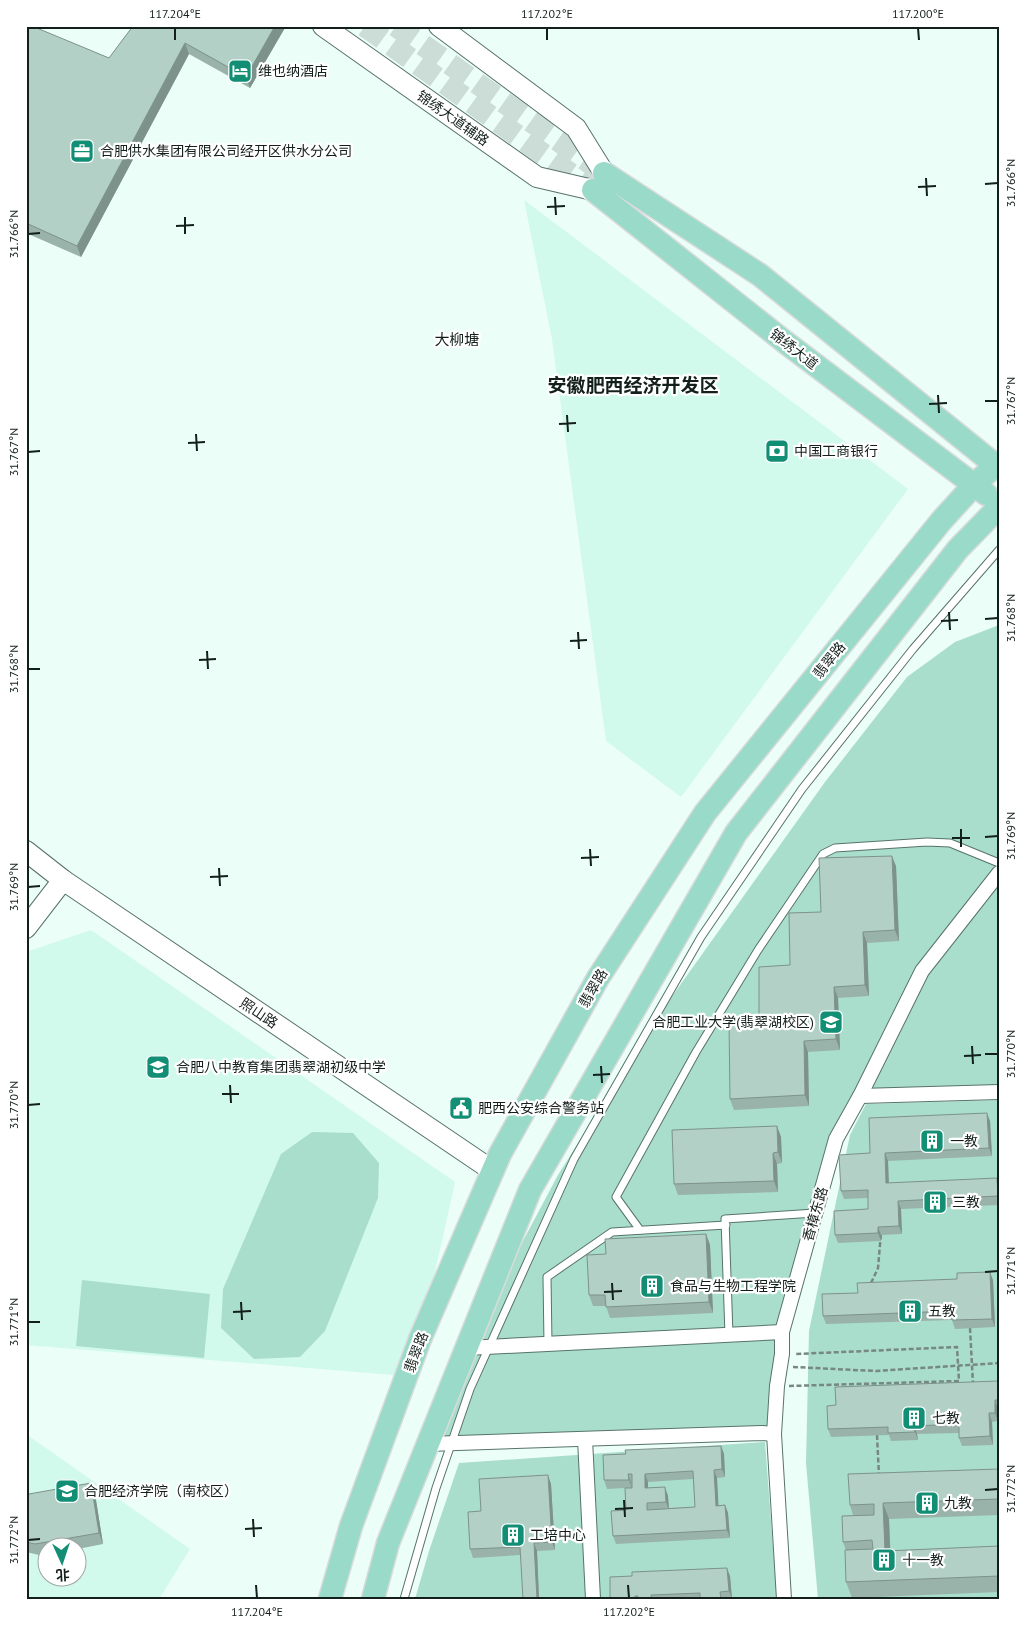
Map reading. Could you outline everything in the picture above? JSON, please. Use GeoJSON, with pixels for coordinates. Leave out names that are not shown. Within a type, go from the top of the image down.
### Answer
{"type":"FeatureCollection","features":[{"type":"Feature","properties":{"kind":"main road"},"geometry":{"type":"LineString","coordinates":[[598,182],[760,275],[998,465]]}},
{"type":"Feature","properties":{"kind":"main road","name":"锦绣大道"},"geometry":{"type":"LineString","coordinates":[[598,182],[785,342],[999,505]]}},
{"type":"Feature","properties":{"kind":"main road","name":"翡翠路"},"geometry":{"type":"LineString","coordinates":[[330,1599],[351,1526],[420,1339],[500,1154],[598,978],[705,813],[942,520],[974,485],[998,465]]}},
{"type":"Feature","properties":{"kind":"main road"},"geometry":{"type":"LineString","coordinates":[[373,1599],[388,1543],[530,1190],[736,833],[958,549],[999,505]]}},
{"type":"Feature","properties":{"kind":"street","name":"锦绣大道辅路"},"geometry":{"type":"LineString","coordinates":[[323,26],[537,177],[598,182]]}},
{"type":"Feature","properties":{"kind":"street"},"geometry":{"type":"LineString","coordinates":[[438,26],[576,128],[598,182]]}},
{"type":"Feature","properties":{"kind":"street","name":"照山路"},"geometry":{"type":"LineString","coordinates":[[26,852],[63,880],[493,1171]]}},
{"type":"Feature","properties":{"kind":"street","name":"香樟东路"},"geometry":{"type":"LineString","coordinates":[[784,1599],[774,1434],[782,1332],[836,1139],[860,1096],[922,971],[999,873]]}},
{"type":"Feature","properties":{"kind":"street"},"geometry":{"type":"LineString","coordinates":[[26,928],[63,880]]}},
{"type":"Feature","properties":{"kind":"street"},"geometry":{"type":"LineString","coordinates":[[860,1096],[999,1092]]}},
{"type":"Feature","properties":{"kind":"street"},"geometry":{"type":"LineString","coordinates":[[466,1348],[782,1332]]}},
{"type":"Feature","properties":{"kind":"street"},"geometry":{"type":"LineString","coordinates":[[428,1444],[752,1433],[774,1434]]}},
{"type":"Feature","properties":{"kind":"street"},"geometry":{"type":"LineString","coordinates":[[585,1439],[593,1599]]}},
{"type":"Feature","properties":{"kind":"lane"},"geometry":{"type":"LineString","coordinates":[[404,1599],[436,1488],[470,1389],[574,1159],[701,937],[802,789],[913,649],[999,550]]}},
{"type":"Feature","properties":{"kind":"lane"},"geometry":{"type":"LineString","coordinates":[[640,1230],[616,1197],[711,1027],[758,950],[823,854],[835,848],[927,842],[950,843],[999,863]]}},
{"type":"Feature","properties":{"kind":"lane"},"geometry":{"type":"LineString","coordinates":[[730,1335],[725,1219],[815,1213]]}},
{"type":"Feature","properties":{"kind":"lane"},"geometry":{"type":"LineString","coordinates":[[548,1344],[547,1278],[612,1232],[726,1226]]}},
{"type":"Feature","properties":{"kind":"path"},"geometry":{"type":"LineString","coordinates":[[868,1290],[878,1268],[881,1242],[880,1226]]}},
{"type":"Feature","properties":{"kind":"path"},"geometry":{"type":"LineString","coordinates":[[969,1319],[973,1390]]}},
{"type":"Feature","properties":{"kind":"path"},"geometry":{"type":"LineString","coordinates":[[777,1386],[959,1381],[957,1347],[781,1360]]}},
{"type":"Feature","properties":{"kind":"path"},"geometry":{"type":"LineString","coordinates":[[781,1360],[876,1371],[999,1363]]}},
{"type":"Feature","properties":{"kind":"path"},"geometry":{"type":"LineString","coordinates":[[877,1435],[879,1480]]}},
{"type":"Feature","properties":{"kind":"shaded area"},"geometry":{"type":"Polygon","coordinates":[[[524,200],[908,489],[681,797],[606,741],[552,339],[524,200]]]}},
{"type":"Feature","properties":{"kind":"shaded area"},"geometry":{"type":"Polygon","coordinates":[[[999,625],[999,1092],[860,1096],[836,1139],[781,1333],[774,1434],[428,1444],[466,1348],[558,1175],[663,1009],[825,782],[907,677],[955,642],[999,625]]]}},
{"type":"Feature","properties":{"kind":"shaded area","name":"合肥八中教育集团翡翠湖初级中学"},"geometry":{"type":"Polygon","coordinates":[[[91,930],[455,1182],[420,1339],[406,1376],[26,1345],[26,952],[91,930]]]}},
{"type":"Feature","properties":{"kind":"shaded area"},"geometry":{"type":"Polygon","coordinates":[[[999,1100],[999,1599],[818,1599],[806,1463],[809,1331],[850,1135],[866,1104],[999,1100]]]}},
{"type":"Feature","properties":{"kind":"shaded area"},"geometry":{"type":"Polygon","coordinates":[[[312,1132],[353,1133],[379,1163],[378,1198],[325,1331],[300,1357],[254,1359],[221,1328],[223,1289],[281,1154],[312,1132]]]}},
{"type":"Feature","properties":{"kind":"shaded area"},"geometry":{"type":"Polygon","coordinates":[[[82,1280],[210,1294],[204,1358],[76,1346],[82,1280]]]}},
{"type":"Feature","properties":{"kind":"shaded area","name":"合肥经济学院（南校区）"},"geometry":{"type":"Polygon","coordinates":[[[26,1434],[190,1549],[159,1599],[26,1599],[26,1434]]]}},
{"type":"Feature","properties":{"kind":"shaded area"},"geometry":{"type":"Polygon","coordinates":[[[765,1442],[777,1599],[415,1599],[459,1463],[765,1442]]]}},
{"type":"Feature","properties":{"kind":"building","name":"合肥供水集团有限公司经开区供水分公司"},"geometry":{"type":"Polygon","coordinates":[[[26,26],[32,26],[109,58],[133,26],[275,26],[246,77],[185,43],[77,246],[26,223],[26,26]]]}},
{"type":"Feature","properties":{"kind":"building"},"geometry":{"type":"Polygon","coordinates":[[[892,856],[895,930],[863,932],[865,985],[834,987],[836,1039],[804,1041],[805,1095],[730,1099],[729,1022],[759,1021],[759,967],[790,965],[789,913],[821,912],[819,858],[892,856]]]}},
{"type":"Feature","properties":{"kind":"building"},"geometry":{"type":"Polygon","coordinates":[[[987,1113],[989,1148],[885,1153],[886,1183],[997,1178],[998,1196],[898,1201],[899,1226],[878,1227],[878,1233],[835,1235],[834,1211],[868,1209],[868,1190],[841,1191],[839,1155],[870,1153],[869,1118],[987,1113]]]}},
{"type":"Feature","properties":{"kind":"building"},"geometry":{"type":"Polygon","coordinates":[[[777,1126],[778,1152],[773,1153],[774,1181],[674,1184],[672,1130],[777,1126]]]}},
{"type":"Feature","properties":{"kind":"building","name":"食品与生物工程学院"},"geometry":{"type":"Polygon","coordinates":[[[706,1234],[709,1302],[606,1307],[605,1295],[589,1295],[587,1255],[606,1254],[605,1239],[706,1234]]]}},
{"type":"Feature","properties":{"kind":"building","name":"五教"},"geometry":{"type":"Polygon","coordinates":[[[990,1272],[992,1319],[952,1320],[952,1311],[823,1316],[822,1294],[858,1293],[857,1283],[957,1279],[957,1273],[990,1272]]]}},
{"type":"Feature","properties":{"kind":"building","name":"七教"},"geometry":{"type":"Polygon","coordinates":[[[998,1381],[998,1400],[995,1400],[995,1413],[989,1413],[990,1436],[959,1438],[959,1424],[914,1426],[915,1432],[888,1433],[888,1427],[828,1429],[827,1406],[836,1405],[835,1387],[998,1381]]]}},
{"type":"Feature","properties":{"kind":"building"},"geometry":{"type":"Polygon","coordinates":[[[721,1446],[722,1469],[714,1470],[716,1506],[725,1505],[727,1530],[613,1536],[611,1511],[626,1510],[625,1488],[632,1488],[632,1474],[628,1474],[629,1480],[604,1480],[603,1455],[626,1454],[625,1450],[721,1446]],[[693,1471],[645,1474],[645,1488],[665,1487],[666,1502],[647,1503],[647,1510],[695,1507],[693,1471]]]}},
{"type":"Feature","properties":{"kind":"building"},"geometry":{"type":"Polygon","coordinates":[[[999,1469],[999,1499],[883,1503],[885,1551],[999,1546],[999,1576],[846,1582],[845,1550],[873,1549],[872,1540],[843,1542],[842,1516],[874,1515],[874,1504],[850,1505],[848,1474],[999,1469]]]}},
{"type":"Feature","properties":{"kind":"building","name":"工培中心"},"geometry":{"type":"Polygon","coordinates":[[[548,1475],[552,1542],[534,1543],[537,1599],[523,1599],[520,1547],[470,1549],[468,1512],[481,1511],[479,1479],[548,1475]]]}},
{"type":"Feature","properties":{"kind":"building"},"geometry":{"type":"Polygon","coordinates":[[[91,1483],[99,1533],[70,1538],[38,1538],[38,1543],[35,1544],[26,1542],[26,1496],[91,1483]]]}},
{"type":"Feature","properties":{"kind":"building"},"geometry":{"type":"Polygon","coordinates":[[[727,1568],[729,1591],[720,1592],[721,1599],[700,1599],[700,1593],[651,1595],[651,1599],[638,1599],[638,1596],[635,1596],[635,1599],[610,1599],[610,1577],[632,1576],[632,1572],[727,1568]]]}},
{"type":"Feature","properties":{"kind":"tunnel"},"geometry":{"type":"LineString","coordinates":[[365,26],[593,190]]}},
{"type":"Feature","properties":{"kind":"tunnel"},"geometry":{"type":"LineString","coordinates":[[396,26],[604,173]]}},
{"type":"Feature","properties":{"kind":"place","name":"维也纳酒店"},"geometry":{"type":"Point","coordinates":[240,71]}},
{"type":"Feature","properties":{"kind":"place","name":"合肥供水集团有限公司经开区供水分公司"},"geometry":{"type":"Point","coordinates":[82,151]}},
{"type":"Feature","properties":{"kind":"place","name":"中国工商银行"},"geometry":{"type":"Point","coordinates":[777,451]}},
{"type":"Feature","properties":{"kind":"place","name":"合肥工业大学(翡翠湖校区)"},"geometry":{"type":"Point","coordinates":[831,1022]}},
{"type":"Feature","properties":{"kind":"place","name":"合肥八中教育集团翡翠湖初级中学"},"geometry":{"type":"Point","coordinates":[158,1067]}},
{"type":"Feature","properties":{"kind":"place","name":"肥西公安综合警务站"},"geometry":{"type":"Point","coordinates":[461,1108]}},
{"type":"Feature","properties":{"kind":"place","name":"一教"},"geometry":{"type":"Point","coordinates":[932,1141]}},
{"type":"Feature","properties":{"kind":"place","name":"三教"},"geometry":{"type":"Point","coordinates":[935,1202]}},
{"type":"Feature","properties":{"kind":"place","name":"食品与生物工程学院"},"geometry":{"type":"Point","coordinates":[652,1286]}},
{"type":"Feature","properties":{"kind":"place","name":"五教"},"geometry":{"type":"Point","coordinates":[910,1311]}},
{"type":"Feature","properties":{"kind":"place","name":"七教"},"geometry":{"type":"Point","coordinates":[914,1418]}},
{"type":"Feature","properties":{"kind":"place","name":"合肥经济学院（南校区）"},"geometry":{"type":"Point","coordinates":[67,1491]}},
{"type":"Feature","properties":{"kind":"place","name":"九教"},"geometry":{"type":"Point","coordinates":[927,1503]}},
{"type":"Feature","properties":{"kind":"place","name":"工培中心"},"geometry":{"type":"Point","coordinates":[513,1535]}},
{"type":"Feature","properties":{"kind":"place","name":"十一教"},"geometry":{"type":"Point","coordinates":[884,1560]}},
{"type":"Feature","properties":{"kind":"district","name":"大柳塘"},"geometry":{"type":"Point","coordinates":[457,339]}},
{"type":"Feature","properties":{"kind":"district","name":"安徽肥西经济开发区"},"geometry":{"type":"Point","coordinates":[633,385]}}]}
